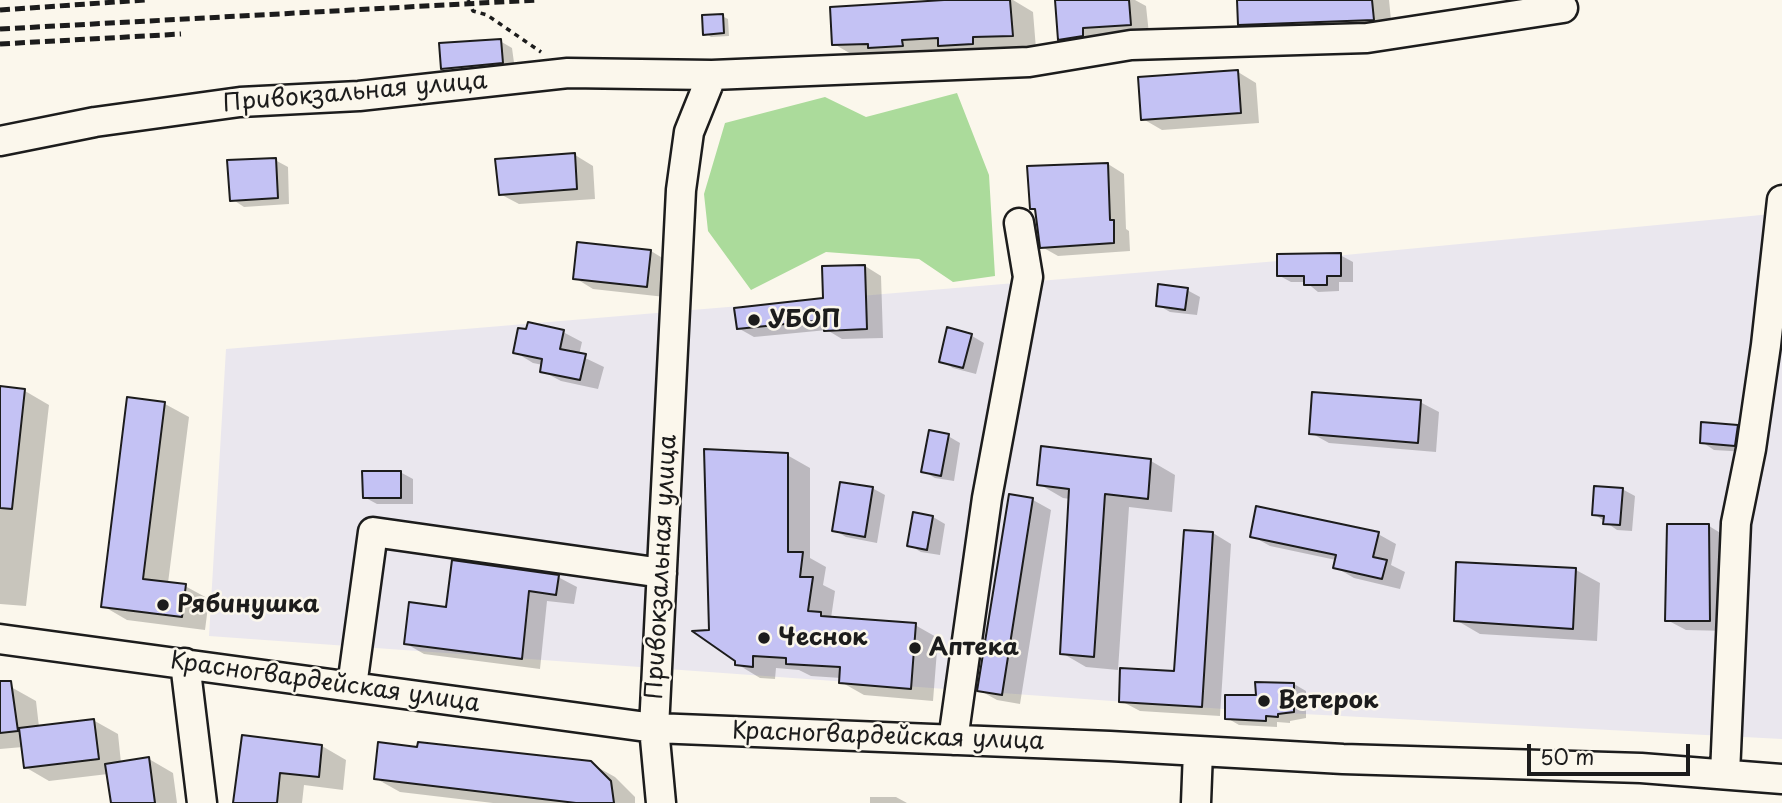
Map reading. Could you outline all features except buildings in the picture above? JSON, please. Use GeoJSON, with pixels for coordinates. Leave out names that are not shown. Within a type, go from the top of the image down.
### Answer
{"type":"FeatureCollection","features":[{"type":"Feature","properties":{"kind":"street","name":"Привокзальная улица"},"geometry":{"type":"LineString","coordinates":[[0,141],[95,122],[240,102],[359,96],[568,73],[712,75],[1029,62],[1131,45],[1367,38],[1563,8]]}},
{"type":"Feature","properties":{"kind":"street","name":"Привокзальная улица"},"geometry":{"type":"LineString","coordinates":[[661,803],[654,728],[681,190],[689,132],[712,75]]}},
{"type":"Feature","properties":{"kind":"street"},"geometry":{"type":"LineString","coordinates":[[1725,774],[1736,523],[1751,449],[1766,345],[1782,200]]}},
{"type":"Feature","properties":{"kind":"street"},"geometry":{"type":"LineString","coordinates":[[953,740],[986,498],[1028,277],[1019,223]]}},
{"type":"Feature","properties":{"kind":"street"},"geometry":{"type":"LineString","coordinates":[[352,686],[373,532],[662,573]]}},
{"type":"Feature","properties":{"kind":"street","name":"Красногвардейская улица"},"geometry":{"type":"LineString","coordinates":[[0,639],[654,728],[1343,759],[1641,768],[1782,779]]}},
{"type":"Feature","properties":{"kind":"street"},"geometry":{"type":"LineString","coordinates":[[185,663],[202,803]]}},
{"type":"Feature","properties":{"kind":"street"},"geometry":{"type":"LineString","coordinates":[[1196,803],[1198,751]]}},
{"type":"Feature","properties":{"kind":"path"},"geometry":{"type":"LineString","coordinates":[[468,0],[473,11],[487,16],[526,39],[568,73]]}},
{"type":"Feature","properties":{"kind":"shaded area"},"geometry":{"type":"Polygon","coordinates":[[[1782,213],[1782,739],[1265,712],[209,636],[226,349],[1314,258],[1782,213]]]}},
{"type":"Feature","properties":{"kind":"green space"},"geometry":{"type":"Polygon","coordinates":[[[957,93],[989,175],[995,276],[953,282],[919,259],[826,252],[751,290],[708,231],[704,194],[725,123],[825,97],[866,117],[957,93]]]}},
{"type":"Feature","properties":{"kind":"railway"},"geometry":{"type":"LineString","coordinates":[[0,10],[145,0]]}},
{"type":"Feature","properties":{"kind":"railway"},"geometry":{"type":"LineString","coordinates":[[0,29],[537,0]]}},
{"type":"Feature","properties":{"kind":"railway"},"geometry":{"type":"LineString","coordinates":[[0,44],[181,34]]}},
{"type":"Feature","properties":{"kind":"place","name":"УБОП"},"geometry":{"type":"Point","coordinates":[754,320]}},
{"type":"Feature","properties":{"kind":"place","name":"Рябинушка"},"geometry":{"type":"Point","coordinates":[163,605]}},
{"type":"Feature","properties":{"kind":"place","name":"Чеснок"},"geometry":{"type":"Point","coordinates":[764,638]}},
{"type":"Feature","properties":{"kind":"place","name":"Аптека"},"geometry":{"type":"Point","coordinates":[915,648]}},
{"type":"Feature","properties":{"kind":"place","name":"Ветерок"},"geometry":{"type":"Point","coordinates":[1264,701]}}]}
